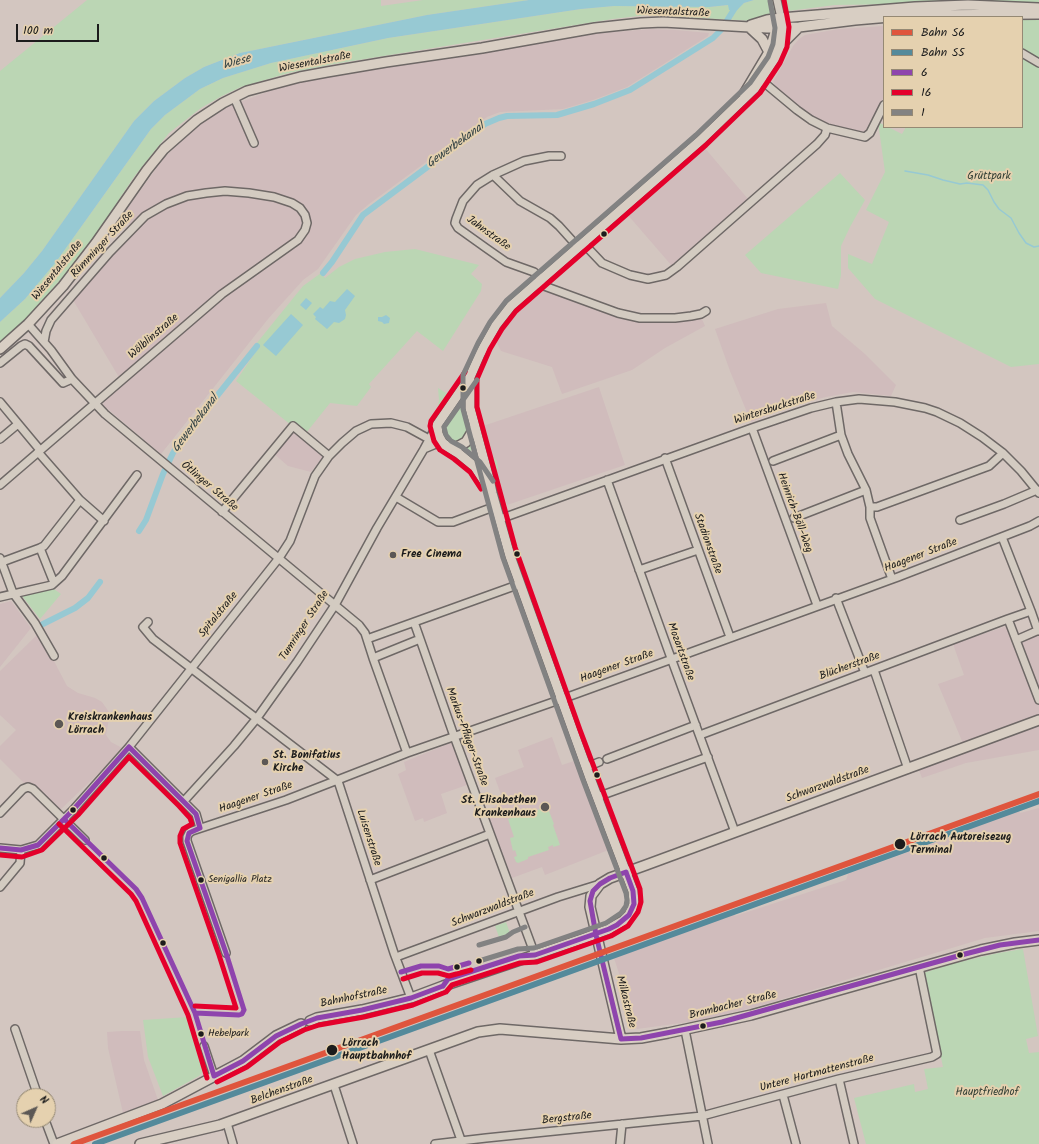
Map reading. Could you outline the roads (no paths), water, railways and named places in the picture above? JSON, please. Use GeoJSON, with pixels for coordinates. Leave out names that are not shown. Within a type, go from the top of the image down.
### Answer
{"type":"FeatureCollection","features":[{"type":"Feature","properties":{"kind":"main road"},"geometry":{"type":"LineString","coordinates":[[916,14],[968,5],[1039,8]]}},
{"type":"Feature","properties":{"kind":"main road"},"geometry":{"type":"LineString","coordinates":[[769,52],[762,39],[748,27],[767,20],[780,18],[916,14],[1039,14]]}},
{"type":"Feature","properties":{"kind":"main road","name":"Wiesentalstraße"},"geometry":{"type":"LineString","coordinates":[[899,16],[916,14]]}},
{"type":"Feature","properties":{"kind":"main road","name":"Tumringer Straße"},"geometry":{"type":"LineString","coordinates":[[437,425],[457,398],[470,377],[480,354],[496,325],[511,306],[706,135],[740,102],[774,60],[780,46],[780,18]]}},
{"type":"Feature","properties":{"kind":"main road","name":"Wiesentalstraße"},"geometry":{"type":"LineString","coordinates":[[0,349],[28,324],[59,291],[88,254],[147,170],[174,139],[197,120],[234,97],[300,77],[596,28],[653,22],[731,27],[779,28],[883,18]]}},
{"type":"Feature","properties":{"kind":"main road"},"geometry":{"type":"LineString","coordinates":[[780,46],[799,27]]}},
{"type":"Feature","properties":{"kind":"main road","name":"Tumringer Straße"},"geometry":{"type":"LineString","coordinates":[[759,77],[779,28]]}},
{"type":"Feature","properties":{"kind":"main road","name":"Tumringer Straße"},"geometry":{"type":"LineString","coordinates":[[470,377],[470,408]]}},
{"type":"Feature","properties":{"kind":"main road"},"geometry":{"type":"LineString","coordinates":[[457,398],[470,408],[492,493]]}},
{"type":"Feature","properties":{"kind":"main road"},"geometry":{"type":"LineString","coordinates":[[437,425],[440,438],[446,446],[458,453],[475,467],[492,493]]}},
{"type":"Feature","properties":{"kind":"main road"},"geometry":{"type":"LineString","coordinates":[[446,446],[461,446],[469,439],[474,427]]}},
{"type":"Feature","properties":{"kind":"main road","name":"Bahnhofstraße"},"geometry":{"type":"LineString","coordinates":[[310,1020],[411,998],[585,938],[609,929],[626,918],[634,904],[633,891],[520,584],[492,493]]}},
{"type":"Feature","properties":{"kind":"main road","name":"Schwarzwaldstraße"},"geometry":{"type":"LineString","coordinates":[[626,872],[1039,720]]}},
{"type":"Feature","properties":{"kind":"main road"},"geometry":{"type":"LineString","coordinates":[[600,884],[610,878],[626,872]]}},
{"type":"Feature","properties":{"kind":"main road","name":"Milkastraße"},"geometry":{"type":"LineString","coordinates":[[600,884],[591,896],[590,907],[621,1038]]}},
{"type":"Feature","properties":{"kind":"main road","name":"Brombacher Straße"},"geometry":{"type":"LineString","coordinates":[[429,1050],[478,1032],[500,1029],[621,1038],[646,1037],[685,1030],[751,1015],[1000,945],[1039,940]]}},
{"type":"Feature","properties":{"kind":"main road"},"geometry":{"type":"LineString","coordinates":[[55,1144],[162,1104],[243,1061],[276,1036],[301,1024]]}},
{"type":"Feature","properties":{"kind":"main road","name":"Belchenstraße"},"geometry":{"type":"LineString","coordinates":[[140,1144],[227,1123],[429,1050]]}},
{"type":"Feature","properties":{"kind":"street"},"geometry":{"type":"LineString","coordinates":[[777,0],[780,18]]}},
{"type":"Feature","properties":{"kind":"street"},"geometry":{"type":"LineString","coordinates":[[1023,54],[1039,63]]}},
{"type":"Feature","properties":{"kind":"street"},"geometry":{"type":"LineString","coordinates":[[759,77],[797,110],[827,128],[865,137],[870,133],[883,107]]}},
{"type":"Feature","properties":{"kind":"street"},"geometry":{"type":"LineString","coordinates":[[234,97],[254,143]]}},
{"type":"Feature","properties":{"kind":"street"},"geometry":{"type":"LineString","coordinates":[[493,175],[520,201],[554,222],[602,263],[630,275],[648,279],[666,275],[677,267],[817,144],[825,135],[827,128]]}},
{"type":"Feature","properties":{"kind":"street","name":"Jahnstraße"},"geometry":{"type":"LineString","coordinates":[[539,281],[534,272],[506,262],[458,228],[456,223],[463,201],[477,185],[493,175],[524,161],[549,156],[561,156]]}},
{"type":"Feature","properties":{"kind":"street","name":"Rümminger Straße"},"geometry":{"type":"LineString","coordinates":[[44,342],[48,325],[66,302],[134,226],[145,216],[166,204],[187,196],[225,191],[274,197],[298,206]]}},
{"type":"Feature","properties":{"kind":"street","name":"Wölblinstraße"},"geometry":{"type":"LineString","coordinates":[[0,485],[222,294],[298,240],[306,230],[307,223],[304,212],[298,206]]}},
{"type":"Feature","properties":{"kind":"street"},"geometry":{"type":"LineString","coordinates":[[539,281],[623,315],[656,319],[691,316],[701,314],[706,311]]}},
{"type":"Feature","properties":{"kind":"street","name":"Ötlinger Straße"},"geometry":{"type":"LineString","coordinates":[[28,324],[44,342],[72,379],[95,404],[167,466],[359,625],[365,633],[407,753]]}},
{"type":"Feature","properties":{"kind":"street"},"geometry":{"type":"LineString","coordinates":[[0,363],[25,344],[29,346],[64,384],[72,379]]}},
{"type":"Feature","properties":{"kind":"street","name":"Wintersbuckstraße"},"geometry":{"type":"LineString","coordinates":[[500,519],[665,458],[811,408],[836,402],[859,399],[906,404],[931,410],[960,423],[1003,453],[1021,471],[1038,492]]}},
{"type":"Feature","properties":{"kind":"street"},"geometry":{"type":"LineString","coordinates":[[0,402],[80,500],[104,521]]}},
{"type":"Feature","properties":{"kind":"street"},"geometry":{"type":"LineString","coordinates":[[836,402],[841,435],[848,454],[866,490],[870,507],[870,518],[892,578]]}},
{"type":"Feature","properties":{"kind":"street"},"geometry":{"type":"LineString","coordinates":[[0,439],[18,424]]}},
{"type":"Feature","properties":{"kind":"street","name":"Spitalstraße"},"geometry":{"type":"LineString","coordinates":[[0,848],[21,850],[38,844],[64,819],[129,747],[279,558],[290,541],[315,476],[329,456],[342,443],[356,432],[371,424],[398,424],[407,427],[429,439]]}},
{"type":"Feature","properties":{"kind":"street","name":"Tumringer Straße"},"geometry":{"type":"LineString","coordinates":[[184,801],[234,746],[257,718],[335,605],[377,528],[437,425]]}},
{"type":"Feature","properties":{"kind":"street"},"geometry":{"type":"LineString","coordinates":[[222,512],[293,426],[329,456]]}},
{"type":"Feature","properties":{"kind":"street","name":"Heinrich-Böll-Weg"},"geometry":{"type":"LineString","coordinates":[[752,428],[817,606]]}},
{"type":"Feature","properties":{"kind":"street"},"geometry":{"type":"LineString","coordinates":[[773,461],[841,435]]}},
{"type":"Feature","properties":{"kind":"street"},"geometry":{"type":"LineString","coordinates":[[424,449],[436,444],[446,446]]}},
{"type":"Feature","properties":{"kind":"street"},"geometry":{"type":"LineString","coordinates":[[870,507],[877,508],[989,466],[1003,453]]}},
{"type":"Feature","properties":{"kind":"street","name":"Stadionstraße"},"geometry":{"type":"LineString","coordinates":[[665,458],[730,637]]}},
{"type":"Feature","properties":{"kind":"street"},"geometry":{"type":"LineString","coordinates":[[0,597],[52,585],[62,576],[137,475]]}},
{"type":"Feature","properties":{"kind":"street","name":"Mozartstraße"},"geometry":{"type":"LineString","coordinates":[[607,480],[735,832]]}},
{"type":"Feature","properties":{"kind":"street"},"geometry":{"type":"LineString","coordinates":[[794,518],[866,490]]}},
{"type":"Feature","properties":{"kind":"street"},"geometry":{"type":"LineString","coordinates":[[960,520],[1038,492]]}},
{"type":"Feature","properties":{"kind":"street"},"geometry":{"type":"LineString","coordinates":[[396,497],[438,522],[453,522],[496,506]]}},
{"type":"Feature","properties":{"kind":"street"},"geometry":{"type":"LineString","coordinates":[[54,656],[35,623],[13,593],[1,560],[40,548],[80,500]]}},
{"type":"Feature","properties":{"kind":"street","name":"Haagener Straße"},"geometry":{"type":"LineString","coordinates":[[200,828],[338,781],[407,753],[562,699],[817,606],[1002,537],[1039,521]]}},
{"type":"Feature","properties":{"kind":"street"},"geometry":{"type":"LineString","coordinates":[[1002,537],[1039,630],[1016,640]]}},
{"type":"Feature","properties":{"kind":"street"},"geometry":{"type":"LineString","coordinates":[[40,548],[54,583]]}},
{"type":"Feature","properties":{"kind":"street"},"geometry":{"type":"LineString","coordinates":[[639,570],[698,550]]}},
{"type":"Feature","properties":{"kind":"street"},"geometry":{"type":"LineString","coordinates":[[367,639],[520,584]]}},
{"type":"Feature","properties":{"kind":"street"},"geometry":{"type":"LineString","coordinates":[[836,598],[865,673]]}},
{"type":"Feature","properties":{"kind":"street","name":"Blücherstraße"},"geometry":{"type":"LineString","coordinates":[[700,735],[1031,611]]}},
{"type":"Feature","properties":{"kind":"street"},"geometry":{"type":"LineString","coordinates":[[1008,619],[1039,700]]}},
{"type":"Feature","properties":{"kind":"street"},"geometry":{"type":"LineString","coordinates":[[148,622],[143,627],[153,639],[338,781]]}},
{"type":"Feature","properties":{"kind":"street","name":"Markus-Pflüger-Straße"},"geometry":{"type":"LineString","coordinates":[[414,622],[454,736],[535,955]]}},
{"type":"Feature","properties":{"kind":"street"},"geometry":{"type":"LineString","coordinates":[[373,658],[420,639]]}},
{"type":"Feature","properties":{"kind":"street"},"geometry":{"type":"LineString","coordinates":[[874,670],[908,769]]}},
{"type":"Feature","properties":{"kind":"street"},"geometry":{"type":"LineString","coordinates":[[608,759],[696,725]]}},
{"type":"Feature","properties":{"kind":"street"},"geometry":{"type":"LineString","coordinates":[[129,747],[196,814],[200,828],[189,833],[187,841],[226,953]]}},
{"type":"Feature","properties":{"kind":"street"},"geometry":{"type":"LineString","coordinates":[[597,796],[708,757]]}},
{"type":"Feature","properties":{"kind":"street"},"geometry":{"type":"LineString","coordinates":[[587,767],[599,762]]}},
{"type":"Feature","properties":{"kind":"street","name":"Luisenstraße"},"geometry":{"type":"LineString","coordinates":[[338,781],[370,880],[411,998]]}},
{"type":"Feature","properties":{"kind":"street"},"geometry":{"type":"LineString","coordinates":[[0,813],[23,789],[28,787],[32,789],[85,840]]}},
{"type":"Feature","properties":{"kind":"street"},"geometry":{"type":"LineString","coordinates":[[370,880],[490,834]]}},
{"type":"Feature","properties":{"kind":"street"},"geometry":{"type":"LineString","coordinates":[[0,886],[20,863],[21,850]]}},
{"type":"Feature","properties":{"kind":"street","name":"Schwarzwaldstraße"},"geometry":{"type":"LineString","coordinates":[[396,957],[558,897],[600,884]]}},
{"type":"Feature","properties":{"kind":"street","name":"Untere Hartmattenstraße"},"geometry":{"type":"LineString","coordinates":[[702,1116],[839,1079],[932,1057],[937,1054],[919,967]]}},
{"type":"Feature","properties":{"kind":"street"},"geometry":{"type":"LineString","coordinates":[[15,1029],[35,1088]]}},
{"type":"Feature","properties":{"kind":"street"},"geometry":{"type":"LineString","coordinates":[[685,1030],[708,1144]]}},
{"type":"Feature","properties":{"kind":"street"},"geometry":{"type":"LineString","coordinates":[[204,1046],[214,1076]]}},
{"type":"Feature","properties":{"kind":"street"},"geometry":{"type":"LineString","coordinates":[[429,1050],[461,1140]]}},
{"type":"Feature","properties":{"kind":"street"},"geometry":{"type":"LineString","coordinates":[[839,1079],[854,1144]]}},
{"type":"Feature","properties":{"kind":"street"},"geometry":{"type":"LineString","coordinates":[[334,1085],[353,1144]]}},
{"type":"Feature","properties":{"kind":"street"},"geometry":{"type":"LineString","coordinates":[[783,1095],[796,1144]]}},
{"type":"Feature","properties":{"kind":"street","name":"Bergstraße"},"geometry":{"type":"LineString","coordinates":[[435,1144],[461,1140],[702,1116]]}},
{"type":"Feature","properties":{"kind":"street"},"geometry":{"type":"LineString","coordinates":[[227,1123],[233,1144]]}},
{"type":"Feature","properties":{"kind":"street"},"geometry":{"type":"LineString","coordinates":[[620,1144],[622,1124]]}},
{"type":"Feature","properties":{"kind":"street"},"geometry":{"type":"LineString","coordinates":[[48,1128],[55,1144]]}},
{"type":"Feature","properties":{"kind":"water","name":"Wiese"},"geometry":{"type":"Polygon","coordinates":[[[529,0],[754,0],[744,3],[737,10],[729,10],[728,5],[709,7],[614,6],[581,9],[388,38],[271,63],[223,78],[200,89],[165,115],[151,129],[56,262],[25,299],[0,322],[0,298],[24,273],[42,251],[134,121],[154,101],[185,78],[204,67],[240,53],[427,15],[529,0]]]}},
{"type":"Feature","properties":{"kind":"water"},"geometry":{"type":"Polygon","coordinates":[[[347,289],[355,296],[345,310],[345,319],[339,323],[334,322],[327,329],[315,319],[316,317],[313,314],[320,307],[323,309],[330,301],[335,302],[347,289]]]}},
{"type":"Feature","properties":{"kind":"water"},"geometry":{"type":"Polygon","coordinates":[[[306,298],[312,303],[306,310],[300,305],[306,298]]]}},
{"type":"Feature","properties":{"kind":"water"},"geometry":{"type":"Polygon","coordinates":[[[291,314],[303,325],[276,356],[263,345],[291,314]]]}},
{"type":"Feature","properties":{"kind":"water"},"geometry":{"type":"Polygon","coordinates":[[[386,315],[390,318],[389,323],[384,324],[378,321],[378,317],[386,315]]]}},
{"type":"Feature","properties":{"kind":"waterway","name":"Gewerbekanal"},"geometry":{"type":"LineString","coordinates":[[323,273],[363,215],[485,124],[507,116],[557,115],[594,104],[630,90],[713,38],[721,30],[740,0]]}},
{"type":"Feature","properties":{"kind":"waterway"},"geometry":{"type":"LineString","coordinates":[[905,171],[928,175],[960,184],[967,183],[983,185],[988,190],[999,209],[1011,218],[1026,243],[1034,247],[1039,246]]}},
{"type":"Feature","properties":{"kind":"waterway","name":"Gewerbekanal"},"geometry":{"type":"LineString","coordinates":[[139,531],[146,520],[163,474],[180,442],[257,346]]}},
{"type":"Feature","properties":{"kind":"waterway","name":"Gewerbekanal"},"geometry":{"type":"LineString","coordinates":[[41,625],[75,608],[88,598],[100,582]]}},
{"type":"Feature","properties":{"kind":"rail line","name":"S6"},"geometry":{"type":"LineString","coordinates":[[74,1144],[1039,794]]}},
{"type":"Feature","properties":{"kind":"rail line","name":"S5"},"geometry":{"type":"LineString","coordinates":[[95,1144],[1039,801]]}},
{"type":"Feature","properties":{"kind":"place","name":"Free Cinema"},"geometry":{"type":"Point","coordinates":[393,555]}},
{"type":"Feature","properties":{"kind":"place","name":"Kreiskrankenhaus Lörrach"},"geometry":{"type":"Point","coordinates":[59,724]}},
{"type":"Feature","properties":{"kind":"place","name":"St. Bonifatius Kirche"},"geometry":{"type":"Point","coordinates":[265,762]}},
{"type":"Feature","properties":{"kind":"place","name":"St. Elisabethen Krankenhaus"},"geometry":{"type":"Point","coordinates":[545,807]}},
{"type":"Feature","properties":{"kind":"place","name":"Lörrach Autoreisezug Terminal"},"geometry":{"type":"Point","coordinates":[900,844]}},
{"type":"Feature","properties":{"kind":"place","name":"Senigallia Platz"},"geometry":{"type":"Point","coordinates":[201,880]}},
{"type":"Feature","properties":{"kind":"place","name":"Hebelpark"},"geometry":{"type":"Point","coordinates":[201,1034]}},
{"type":"Feature","properties":{"kind":"place","name":"Lörrach Hauptbahnhof"},"geometry":{"type":"Point","coordinates":[332,1050]}},
{"type":"Feature","properties":{"kind":"park label","name":"Grüttpark"},"geometry":{"type":"Point","coordinates":[989,177]}},
{"type":"Feature","properties":{"kind":"park label","name":"Hauptfriedhof"},"geometry":{"type":"Point","coordinates":[987,1093]}}]}
